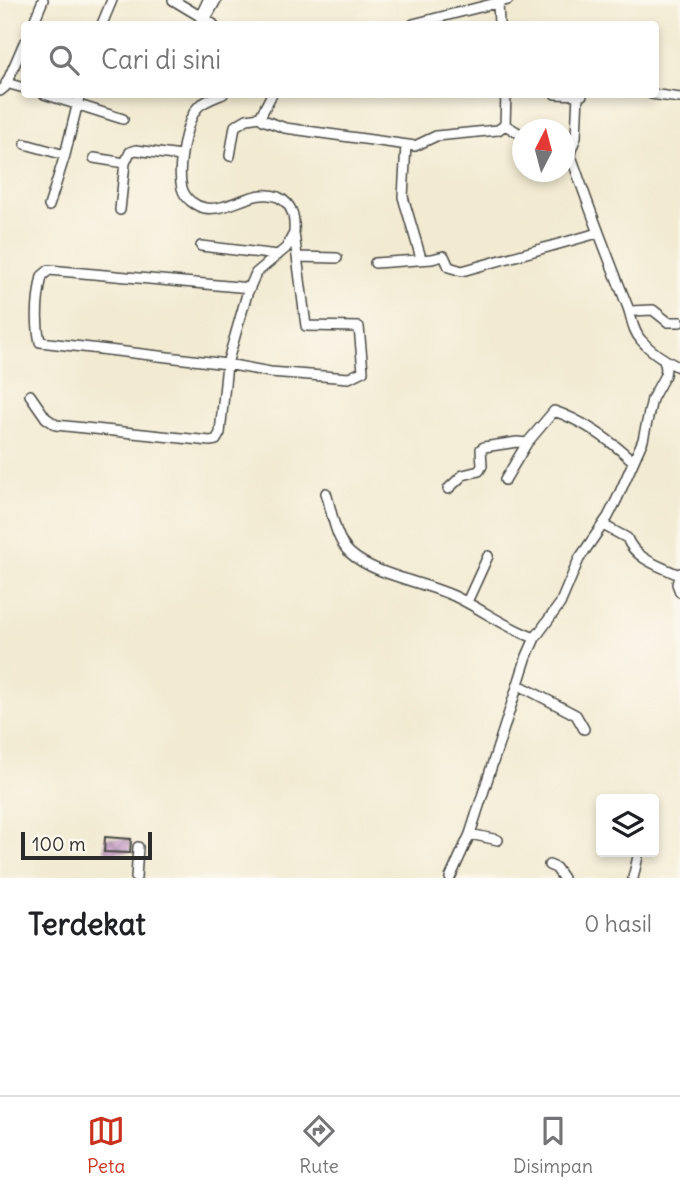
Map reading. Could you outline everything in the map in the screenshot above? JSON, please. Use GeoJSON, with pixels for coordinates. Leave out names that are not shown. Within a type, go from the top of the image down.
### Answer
{"type":"FeatureCollection","features":[{"type":"Feature","properties":{"kind":"street"},"geometry":{"type":"LineString","coordinates":[[34,21],[43,0]]}},
{"type":"Feature","properties":{"kind":"street"},"geometry":{"type":"LineString","coordinates":[[103,21],[112,0]]}},
{"type":"Feature","properties":{"kind":"street"},"geometry":{"type":"LineString","coordinates":[[173,0],[206,20]]}},
{"type":"Feature","properties":{"kind":"street"},"geometry":{"type":"LineString","coordinates":[[206,20],[208,0]]}},
{"type":"Feature","properties":{"kind":"street"},"geometry":{"type":"LineString","coordinates":[[206,20],[216,0]]}},
{"type":"Feature","properties":{"kind":"street"},"geometry":{"type":"LineString","coordinates":[[425,21],[503,1],[500,21]]}},
{"type":"Feature","properties":{"kind":"street"},"geometry":{"type":"LineString","coordinates":[[21,49],[3,87],[21,88]]}},
{"type":"Feature","properties":{"kind":"street"},"geometry":{"type":"LineString","coordinates":[[659,95],[680,98]]}},
{"type":"Feature","properties":{"kind":"street"},"geometry":{"type":"LineString","coordinates":[[215,98],[200,105],[187,128],[181,156],[181,187],[191,203],[205,208],[215,208],[256,196],[273,196],[287,204],[295,220],[294,233],[306,326],[359,327],[363,371],[349,378],[270,372],[227,364],[40,342],[37,306],[42,276],[55,269],[250,288]]}},
{"type":"Feature","properties":{"kind":"street"},"geometry":{"type":"LineString","coordinates":[[260,117],[270,98]]}},
{"type":"Feature","properties":{"kind":"street"},"geometry":{"type":"LineString","coordinates":[[505,125],[506,98]]}},
{"type":"Feature","properties":{"kind":"street"},"geometry":{"type":"LineString","coordinates":[[575,139],[580,98]]}},
{"type":"Feature","properties":{"kind":"street"},"geometry":{"type":"LineString","coordinates":[[49,206],[79,100],[123,119]]}},
{"type":"Feature","properties":{"kind":"street"},"geometry":{"type":"LineString","coordinates":[[230,156],[235,126],[247,119],[260,117],[285,128],[406,145],[419,145],[436,136],[498,130],[505,125]]}},
{"type":"Feature","properties":{"kind":"street"},"geometry":{"type":"LineString","coordinates":[[505,125],[512,129]]}},
{"type":"Feature","properties":{"kind":"street"},"geometry":{"type":"LineString","coordinates":[[25,144],[65,155]]}},
{"type":"Feature","properties":{"kind":"street"},"geometry":{"type":"LineString","coordinates":[[406,145],[403,197],[421,258]]}},
{"type":"Feature","properties":{"kind":"street"},"geometry":{"type":"LineString","coordinates":[[120,210],[125,163],[130,152],[136,150],[181,156]]}},
{"type":"Feature","properties":{"kind":"street"},"geometry":{"type":"LineString","coordinates":[[94,158],[125,163]]}},
{"type":"Feature","properties":{"kind":"street"},"geometry":{"type":"LineString","coordinates":[[575,173],[630,311],[635,330],[642,341],[664,360],[680,368]]}},
{"type":"Feature","properties":{"kind":"street"},"geometry":{"type":"LineString","coordinates":[[30,395],[46,418],[56,425],[216,440],[220,433],[227,364],[250,288],[256,273],[286,248],[294,233]]}},
{"type":"Feature","properties":{"kind":"street"},"geometry":{"type":"LineString","coordinates":[[376,263],[444,256],[449,267],[462,271],[598,233]]}},
{"type":"Feature","properties":{"kind":"street"},"geometry":{"type":"LineString","coordinates":[[201,246],[278,255]]}},
{"type":"Feature","properties":{"kind":"street"},"geometry":{"type":"LineString","coordinates":[[297,257],[337,258]]}},
{"type":"Feature","properties":{"kind":"street"},"geometry":{"type":"LineString","coordinates":[[630,311],[653,310],[668,322],[680,322]]}},
{"type":"Feature","properties":{"kind":"street"},"geometry":{"type":"LineString","coordinates":[[450,878],[470,834],[536,638],[560,604],[579,559],[608,517],[643,439],[652,398],[665,375],[664,360]]}},
{"type":"Feature","properties":{"kind":"street"},"geometry":{"type":"LineString","coordinates":[[505,480],[527,443],[554,411],[601,435],[633,461]]}},
{"type":"Feature","properties":{"kind":"street"},"geometry":{"type":"LineString","coordinates":[[449,489],[463,475],[479,471],[484,447],[527,443]]}},
{"type":"Feature","properties":{"kind":"street"},"geometry":{"type":"LineString","coordinates":[[326,493],[343,545],[351,554],[378,568],[438,589],[516,632],[536,638]]}},
{"type":"Feature","properties":{"kind":"street"},"geometry":{"type":"LineString","coordinates":[[603,524],[627,538],[631,549],[641,556],[680,574],[677,584],[680,592]]}},
{"type":"Feature","properties":{"kind":"street"},"geometry":{"type":"LineString","coordinates":[[467,603],[488,556]]}},
{"type":"Feature","properties":{"kind":"street"},"geometry":{"type":"LineString","coordinates":[[519,685],[576,715],[584,729]]}},
{"type":"Feature","properties":{"kind":"street"},"geometry":{"type":"LineString","coordinates":[[470,834],[498,840]]}},
{"type":"Feature","properties":{"kind":"street"},"geometry":{"type":"LineString","coordinates":[[136,878],[138,847]]}},
{"type":"Feature","properties":{"kind":"street"},"geometry":{"type":"LineString","coordinates":[[633,878],[638,857]]}},
{"type":"Feature","properties":{"kind":"street"},"geometry":{"type":"LineString","coordinates":[[549,865],[556,868],[563,878]]}},
{"type":"Feature","properties":{"kind":"building"},"geometry":{"type":"Polygon","coordinates":[[[105,837],[131,839],[130,853],[104,852],[105,837]]]}}]}
